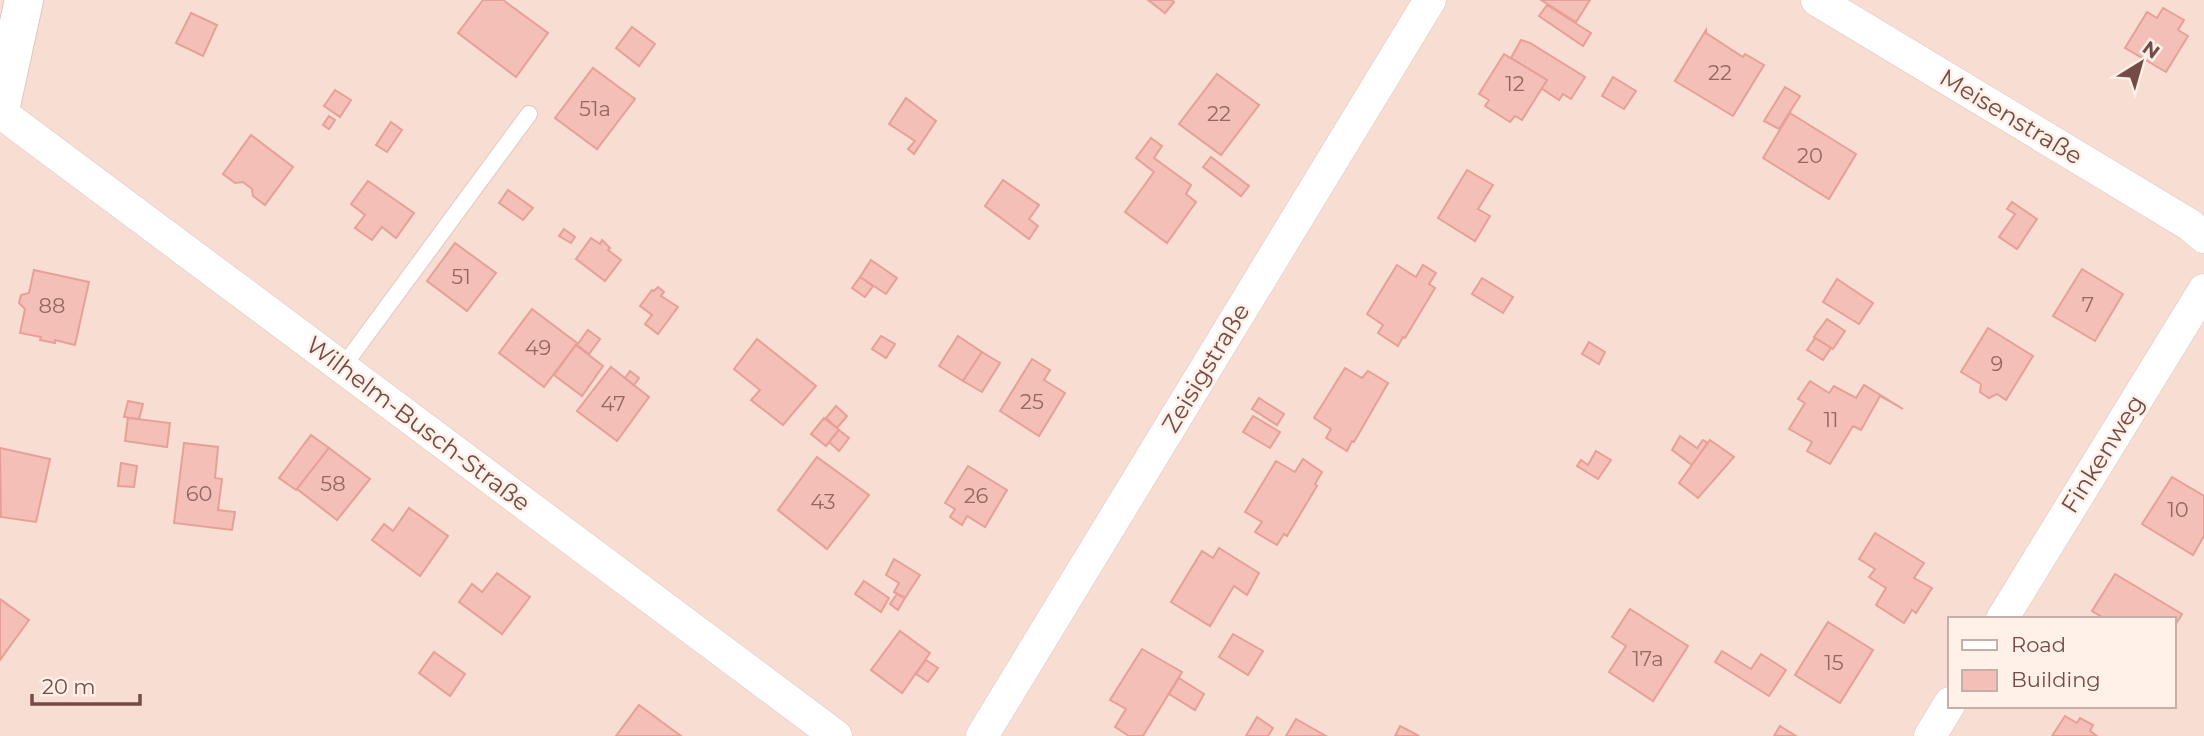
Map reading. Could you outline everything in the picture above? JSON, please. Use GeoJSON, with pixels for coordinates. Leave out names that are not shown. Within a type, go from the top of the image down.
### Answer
{"type":"FeatureCollection","features":[{"type":"Feature","properties":{"kind":"street"},"geometry":{"type":"LineString","coordinates":[[0,111],[24,0]]}},
{"type":"Feature","properties":{"kind":"street","name":"Zeisigstraße"},"geometry":{"type":"LineString","coordinates":[[982,736],[1430,0]]}},
{"type":"Feature","properties":{"kind":"street","name":"Meisenstraße"},"geometry":{"type":"LineString","coordinates":[[1817,0],[2190,225],[2204,237]]}},
{"type":"Feature","properties":{"kind":"street","name":"Wilhelm-Busch-Straße"},"geometry":{"type":"LineString","coordinates":[[0,111],[836,736]]}},
{"type":"Feature","properties":{"kind":"street","name":"Finkenweg"},"geometry":{"type":"LineString","coordinates":[[2003,617],[2204,290]]}},
{"type":"Feature","properties":{"kind":"street"},"geometry":{"type":"LineString","coordinates":[[1930,736],[1948,706]]}},
{"type":"Feature","properties":{"kind":"lane"},"geometry":{"type":"LineString","coordinates":[[342,368],[529,114]]}},
{"type":"Feature","properties":{"kind":"shaded area"},"geometry":{"type":"Polygon","coordinates":[[[0,0],[2204,0],[2204,736],[0,736],[0,0]]]}},
{"type":"Feature","properties":{"kind":"building"},"geometry":{"type":"Polygon","coordinates":[[[483,0],[503,0],[548,33],[516,77],[458,33],[483,0]]]}},
{"type":"Feature","properties":{"kind":"building"},"geometry":{"type":"Polygon","coordinates":[[[1148,0],[1172,0],[1174,2],[1165,13],[1148,0]]]}},
{"type":"Feature","properties":{"kind":"building"},"geometry":{"type":"Polygon","coordinates":[[[1541,0],[1590,0],[1576,22],[1541,0]]]}},
{"type":"Feature","properties":{"kind":"building"},"geometry":{"type":"Polygon","coordinates":[[[1547,5],[1591,33],[1583,46],[1539,16],[1547,5]]]}},
{"type":"Feature","properties":{"kind":"building"},"geometry":{"type":"Polygon","coordinates":[[[2163,8],[2184,20],[2178,30],[2188,36],[2166,72],[2125,48],[2147,12],[2157,18],[2163,8]]]}},
{"type":"Feature","properties":{"kind":"building"},"geometry":{"type":"Polygon","coordinates":[[[191,13],[217,25],[203,56],[176,43],[191,13]]]}},
{"type":"Feature","properties":{"kind":"building"},"geometry":{"type":"Polygon","coordinates":[[[632,27],[655,44],[639,66],[616,48],[632,27]]]}},
{"type":"Feature","properties":{"kind":"building"},"geometry":{"type":"Polygon","coordinates":[[[1706,30],[1706,33],[1743,57],[1745,54],[1764,65],[1733,116],[1675,81],[1706,30]]]}},
{"type":"Feature","properties":{"kind":"building"},"geometry":{"type":"Polygon","coordinates":[[[1521,40],[1585,77],[1571,99],[1563,94],[1559,100],[1541,88],[1547,80],[1511,58],[1521,40]]]}},
{"type":"Feature","properties":{"kind":"building"},"geometry":{"type":"Polygon","coordinates":[[[1504,54],[1547,80],[1522,120],[1515,116],[1510,122],[1485,106],[1489,100],[1479,94],[1504,54]]]}},
{"type":"Feature","properties":{"kind":"building"},"geometry":{"type":"Polygon","coordinates":[[[593,68],[635,99],[597,149],[555,118],[593,68]]]}},
{"type":"Feature","properties":{"kind":"building"},"geometry":{"type":"Polygon","coordinates":[[[1217,74],[1259,105],[1221,155],[1179,124],[1217,74]]]}},
{"type":"Feature","properties":{"kind":"building"},"geometry":{"type":"Polygon","coordinates":[[[1613,77],[1636,91],[1624,109],[1602,96],[1613,77]]]}},
{"type":"Feature","properties":{"kind":"building"},"geometry":{"type":"Polygon","coordinates":[[[1785,87],[1800,96],[1779,129],[1764,121],[1785,87]]]}},
{"type":"Feature","properties":{"kind":"building"},"geometry":{"type":"Polygon","coordinates":[[[335,90],[351,100],[340,117],[324,106],[335,90]]]}},
{"type":"Feature","properties":{"kind":"building"},"geometry":{"type":"Polygon","coordinates":[[[906,98],[936,121],[914,154],[908,149],[915,141],[889,124],[906,98]]]}},
{"type":"Feature","properties":{"kind":"building"},"geometry":{"type":"Polygon","coordinates":[[[1790,113],[1856,154],[1829,199],[1763,158],[1790,113]]]}},
{"type":"Feature","properties":{"kind":"building"},"geometry":{"type":"Polygon","coordinates":[[[329,116],[335,120],[329,129],[323,125],[329,116]]]}},
{"type":"Feature","properties":{"kind":"building"},"geometry":{"type":"Polygon","coordinates":[[[391,122],[402,130],[387,152],[376,145],[391,122]]]}},
{"type":"Feature","properties":{"kind":"building"},"geometry":{"type":"Polygon","coordinates":[[[251,135],[293,167],[265,205],[253,196],[252,189],[243,182],[235,183],[223,174],[251,135]]]}},
{"type":"Feature","properties":{"kind":"building"},"geometry":{"type":"Polygon","coordinates":[[[1151,138],[1162,146],[1154,158],[1191,185],[1186,194],[1196,202],[1167,243],[1125,212],[1154,172],[1136,158],[1151,138]]]}},
{"type":"Feature","properties":{"kind":"building"},"geometry":{"type":"Polygon","coordinates":[[[1211,157],[1249,186],[1241,196],[1203,167],[1211,157]]]}},
{"type":"Feature","properties":{"kind":"building"},"geometry":{"type":"Polygon","coordinates":[[[1467,170],[1493,185],[1478,209],[1490,216],[1475,241],[1438,218],[1467,170]]]}},
{"type":"Feature","properties":{"kind":"building"},"geometry":{"type":"Polygon","coordinates":[[[1003,180],[1039,205],[1029,219],[1038,226],[1029,239],[985,206],[1003,180]]]}},
{"type":"Feature","properties":{"kind":"building"},"geometry":{"type":"Polygon","coordinates":[[[368,181],[414,213],[396,238],[382,227],[372,240],[355,228],[365,215],[351,204],[368,181]]]}},
{"type":"Feature","properties":{"kind":"building"},"geometry":{"type":"Polygon","coordinates":[[[508,190],[533,208],[523,220],[499,203],[508,190]]]}},
{"type":"Feature","properties":{"kind":"building"},"geometry":{"type":"Polygon","coordinates":[[[2012,202],[2037,219],[2017,249],[1999,237],[2015,214],[2007,209],[2012,202]]]}},
{"type":"Feature","properties":{"kind":"building"},"geometry":{"type":"Polygon","coordinates":[[[564,229],[575,237],[571,243],[559,236],[564,229]]]}},
{"type":"Feature","properties":{"kind":"building"},"geometry":{"type":"Polygon","coordinates":[[[591,238],[600,244],[602,240],[610,248],[608,250],[621,260],[605,281],[576,259],[591,238]]]}},
{"type":"Feature","properties":{"kind":"building"},"geometry":{"type":"Polygon","coordinates":[[[455,243],[496,273],[467,311],[427,281],[455,243]]]}},
{"type":"Feature","properties":{"kind":"building"},"geometry":{"type":"Polygon","coordinates":[[[871,260],[897,278],[886,294],[860,277],[871,260]]]}},
{"type":"Feature","properties":{"kind":"building"},"geometry":{"type":"Polygon","coordinates":[[[1397,265],[1416,277],[1423,265],[1436,273],[1429,284],[1435,288],[1398,346],[1378,333],[1383,325],[1367,314],[1397,265]]]}},
{"type":"Feature","properties":{"kind":"building"},"geometry":{"type":"Polygon","coordinates":[[[2082,269],[2123,294],[2095,341],[2053,316],[2082,269]]]}},
{"type":"Feature","properties":{"kind":"building"},"geometry":{"type":"Polygon","coordinates":[[[34,270],[89,282],[75,345],[55,340],[55,343],[40,340],[41,337],[20,333],[25,309],[19,303],[21,295],[29,293],[34,270]]]}},
{"type":"Feature","properties":{"kind":"building"},"geometry":{"type":"Polygon","coordinates":[[[860,277],[873,286],[865,297],[852,288],[860,277]]]}},
{"type":"Feature","properties":{"kind":"building"},"geometry":{"type":"Polygon","coordinates":[[[1482,278],[1513,297],[1503,313],[1472,294],[1482,278]]]}},
{"type":"Feature","properties":{"kind":"building"},"geometry":{"type":"Polygon","coordinates":[[[1837,279],[1873,303],[1859,324],[1823,302],[1837,279]]]}},
{"type":"Feature","properties":{"kind":"building"},"geometry":{"type":"Polygon","coordinates":[[[658,287],[664,292],[661,296],[678,307],[658,334],[645,324],[652,315],[640,306],[652,290],[658,287]]]}},
{"type":"Feature","properties":{"kind":"building"},"geometry":{"type":"Polygon","coordinates":[[[532,309],[577,343],[544,387],[499,353],[532,309]]]}},
{"type":"Feature","properties":{"kind":"building"},"geometry":{"type":"Polygon","coordinates":[[[1827,319],[1845,331],[1833,349],[1814,337],[1827,319]]]}},
{"type":"Feature","properties":{"kind":"building"},"geometry":{"type":"Polygon","coordinates":[[[1988,328],[2033,356],[2006,400],[1997,394],[1989,398],[1980,392],[1981,384],[1961,372],[1988,328]]]}},
{"type":"Feature","properties":{"kind":"building"},"geometry":{"type":"Polygon","coordinates":[[[588,330],[600,339],[589,354],[577,345],[588,330]]]}},
{"type":"Feature","properties":{"kind":"building"},"geometry":{"type":"Polygon","coordinates":[[[881,336],[895,344],[886,358],[872,349],[881,336]]]}},
{"type":"Feature","properties":{"kind":"building"},"geometry":{"type":"Polygon","coordinates":[[[958,336],[982,352],[963,381],[939,366],[958,336]]]}},
{"type":"Feature","properties":{"kind":"building"},"geometry":{"type":"Polygon","coordinates":[[[1815,338],[1831,348],[1823,360],[1807,350],[1815,338]]]}},
{"type":"Feature","properties":{"kind":"building"},"geometry":{"type":"Polygon","coordinates":[[[757,339],[816,386],[783,425],[751,400],[760,390],[734,369],[757,339]]]}},
{"type":"Feature","properties":{"kind":"building"},"geometry":{"type":"Polygon","coordinates":[[[1589,342],[1605,352],[1599,364],[1582,354],[1589,342]]]}},
{"type":"Feature","properties":{"kind":"building"},"geometry":{"type":"Polygon","coordinates":[[[576,345],[603,366],[582,396],[554,375],[576,345]]]}},
{"type":"Feature","properties":{"kind":"building"},"geometry":{"type":"Polygon","coordinates":[[[982,352],[1000,363],[982,392],[963,381],[982,352]]]}},
{"type":"Feature","properties":{"kind":"building"},"geometry":{"type":"Polygon","coordinates":[[[1032,359],[1050,370],[1044,380],[1065,393],[1039,436],[1000,411],[1032,359]]]}},
{"type":"Feature","properties":{"kind":"building"},"geometry":{"type":"Polygon","coordinates":[[[611,367],[649,397],[617,441],[577,411],[611,367]]]}},
{"type":"Feature","properties":{"kind":"building"},"geometry":{"type":"Polygon","coordinates":[[[1345,368],[1362,378],[1368,371],[1388,383],[1347,451],[1326,438],[1331,429],[1314,418],[1345,368]]]}},
{"type":"Feature","properties":{"kind":"building"},"geometry":{"type":"Polygon","coordinates":[[[630,371],[639,378],[634,385],[625,378],[630,371]]]}},
{"type":"Feature","properties":{"kind":"building"},"geometry":{"type":"Polygon","coordinates":[[[1810,381],[1829,393],[1834,386],[1856,398],[1864,385],[1903,409],[1880,396],[1861,430],[1853,426],[1830,464],[1807,451],[1812,442],[1789,429],[1805,403],[1798,399],[1810,381]]]}},
{"type":"Feature","properties":{"kind":"building"},"geometry":{"type":"Polygon","coordinates":[[[1259,398],[1284,414],[1277,425],[1252,409],[1259,398]]]}},
{"type":"Feature","properties":{"kind":"building"},"geometry":{"type":"Polygon","coordinates":[[[128,401],[143,404],[139,419],[124,417],[128,401]]]}},
{"type":"Feature","properties":{"kind":"building"},"geometry":{"type":"Polygon","coordinates":[[[836,406],[847,416],[837,428],[826,418],[836,406]]]}},
{"type":"Feature","properties":{"kind":"building"},"geometry":{"type":"Polygon","coordinates":[[[1253,416],[1280,432],[1270,448],[1243,432],[1253,416]]]}},
{"type":"Feature","properties":{"kind":"building"},"geometry":{"type":"Polygon","coordinates":[[[128,418],[170,423],[167,447],[125,441],[128,418]]]}},
{"type":"Feature","properties":{"kind":"building"},"geometry":{"type":"Polygon","coordinates":[[[824,418],[839,430],[826,446],[811,434],[824,418]]]}},
{"type":"Feature","properties":{"kind":"building"},"geometry":{"type":"Polygon","coordinates":[[[839,430],[849,438],[839,451],[829,442],[839,430]]]}},
{"type":"Feature","properties":{"kind":"building"},"geometry":{"type":"Polygon","coordinates":[[[311,435],[329,448],[296,490],[279,478],[311,435]]]}},
{"type":"Feature","properties":{"kind":"building"},"geometry":{"type":"Polygon","coordinates":[[[1680,436],[1697,448],[1703,440],[1708,443],[1692,465],[1672,450],[1680,436]]]}},
{"type":"Feature","properties":{"kind":"building"},"geometry":{"type":"Polygon","coordinates":[[[1710,440],[1734,457],[1698,498],[1679,483],[1710,440]]]}},
{"type":"Feature","properties":{"kind":"building"},"geometry":{"type":"Polygon","coordinates":[[[184,443],[218,447],[215,478],[222,479],[218,510],[235,512],[232,530],[174,523],[184,443]]]}},
{"type":"Feature","properties":{"kind":"building"},"geometry":{"type":"Polygon","coordinates":[[[0,448],[50,459],[36,522],[1,517],[0,448]]]}},
{"type":"Feature","properties":{"kind":"building"},"geometry":{"type":"Polygon","coordinates":[[[329,448],[370,479],[337,520],[297,489],[329,448]]]}},
{"type":"Feature","properties":{"kind":"building"},"geometry":{"type":"Polygon","coordinates":[[[1596,451],[1611,460],[1598,479],[1577,466],[1581,460],[1588,465],[1596,451]]]}},
{"type":"Feature","properties":{"kind":"building"},"geometry":{"type":"Polygon","coordinates":[[[817,457],[869,495],[827,549],[778,510],[817,457]]]}},
{"type":"Feature","properties":{"kind":"building"},"geometry":{"type":"Polygon","coordinates":[[[1303,459],[1322,472],[1315,484],[1317,486],[1287,536],[1284,534],[1277,545],[1255,532],[1262,522],[1245,512],[1276,461],[1295,472],[1303,459]]]}},
{"type":"Feature","properties":{"kind":"building"},"geometry":{"type":"Polygon","coordinates":[[[121,463],[137,466],[134,487],[118,486],[121,463]]]}},
{"type":"Feature","properties":{"kind":"building"},"geometry":{"type":"Polygon","coordinates":[[[968,466],[1007,490],[985,527],[967,516],[962,525],[950,517],[955,509],[945,503],[968,466]]]}},
{"type":"Feature","properties":{"kind":"building"},"geometry":{"type":"Polygon","coordinates":[[[2172,477],[2204,496],[2204,536],[2193,555],[2142,524],[2172,477]]]}},
{"type":"Feature","properties":{"kind":"building"},"geometry":{"type":"Polygon","coordinates":[[[409,508],[448,536],[420,576],[372,540],[384,524],[393,531],[409,508]]]}},
{"type":"Feature","properties":{"kind":"building"},"geometry":{"type":"Polygon","coordinates":[[[1875,533],[1924,563],[1914,578],[1932,588],[1916,613],[1912,610],[1904,623],[1876,605],[1886,588],[1869,577],[1875,569],[1859,559],[1875,533]]]}},
{"type":"Feature","properties":{"kind":"building"},"geometry":{"type":"Polygon","coordinates":[[[1219,548],[1259,573],[1247,595],[1234,586],[1210,626],[1171,602],[1202,551],[1213,558],[1219,548]]]}},
{"type":"Feature","properties":{"kind":"building"},"geometry":{"type":"Polygon","coordinates":[[[894,559],[920,575],[905,598],[894,592],[899,583],[886,575],[894,559]]]}},
{"type":"Feature","properties":{"kind":"building"},"geometry":{"type":"Polygon","coordinates":[[[497,573],[530,597],[502,634],[459,602],[472,584],[482,592],[497,573]]]}},
{"type":"Feature","properties":{"kind":"building"},"geometry":{"type":"Polygon","coordinates":[[[2115,574],[2182,614],[2176,624],[2176,617],[2102,617],[2092,611],[2115,574]]]}},
{"type":"Feature","properties":{"kind":"building"},"geometry":{"type":"Polygon","coordinates":[[[864,581],[889,598],[881,612],[855,594],[864,581]]]}},
{"type":"Feature","properties":{"kind":"building"},"geometry":{"type":"Polygon","coordinates":[[[897,594],[905,598],[898,610],[890,604],[897,594]]]}},
{"type":"Feature","properties":{"kind":"building"},"geometry":{"type":"Polygon","coordinates":[[[0,599],[29,620],[0,660],[0,599]]]}},
{"type":"Feature","properties":{"kind":"building"},"geometry":{"type":"Polygon","coordinates":[[[1630,609],[1688,646],[1653,701],[1609,672],[1626,646],[1612,637],[1630,609]]]}},
{"type":"Feature","properties":{"kind":"building"},"geometry":{"type":"Polygon","coordinates":[[[1828,622],[1873,650],[1840,703],[1795,675],[1828,622]]]}},
{"type":"Feature","properties":{"kind":"building"},"geometry":{"type":"Polygon","coordinates":[[[900,631],[930,653],[902,693],[871,670],[900,631]]]}},
{"type":"Feature","properties":{"kind":"building"},"geometry":{"type":"Polygon","coordinates":[[[1233,634],[1263,651],[1248,675],[1219,657],[1233,634]]]}},
{"type":"Feature","properties":{"kind":"building"},"geometry":{"type":"Polygon","coordinates":[[[1142,649],[1182,672],[1143,736],[1129,736],[1115,727],[1126,709],[1110,700],[1142,649]]]}},
{"type":"Feature","properties":{"kind":"building"},"geometry":{"type":"Polygon","coordinates":[[[1722,651],[1751,669],[1761,654],[1786,670],[1769,696],[1715,662],[1722,651]]]}},
{"type":"Feature","properties":{"kind":"building"},"geometry":{"type":"Polygon","coordinates":[[[434,652],[465,674],[450,696],[419,673],[434,652]]]}},
{"type":"Feature","properties":{"kind":"building"},"geometry":{"type":"Polygon","coordinates":[[[926,660],[938,668],[928,682],[916,674],[926,660]]]}},
{"type":"Feature","properties":{"kind":"building"},"geometry":{"type":"Polygon","coordinates":[[[1179,678],[1204,694],[1195,710],[1169,694],[1179,678]]]}},
{"type":"Feature","properties":{"kind":"building"},"geometry":{"type":"Polygon","coordinates":[[[639,705],[681,736],[616,736],[639,705]]]}},
{"type":"Feature","properties":{"kind":"building"},"geometry":{"type":"Polygon","coordinates":[[[2065,716],[2077,723],[2080,718],[2093,725],[2090,731],[2097,736],[2052,736],[2065,716]]]}},
{"type":"Feature","properties":{"kind":"building"},"geometry":{"type":"Polygon","coordinates":[[[1257,717],[1273,728],[1268,736],[1246,736],[1257,717]]]}},
{"type":"Feature","properties":{"kind":"building"},"geometry":{"type":"Polygon","coordinates":[[[1296,719],[1326,736],[1286,736],[1296,719]]]}},
{"type":"Feature","properties":{"kind":"building"},"geometry":{"type":"Polygon","coordinates":[[[1400,726],[1419,736],[1395,736],[1400,726]]]}},
{"type":"Feature","properties":{"kind":"building"},"geometry":{"type":"Polygon","coordinates":[[[1780,726],[1796,736],[1774,736],[1780,726]]]}}]}
